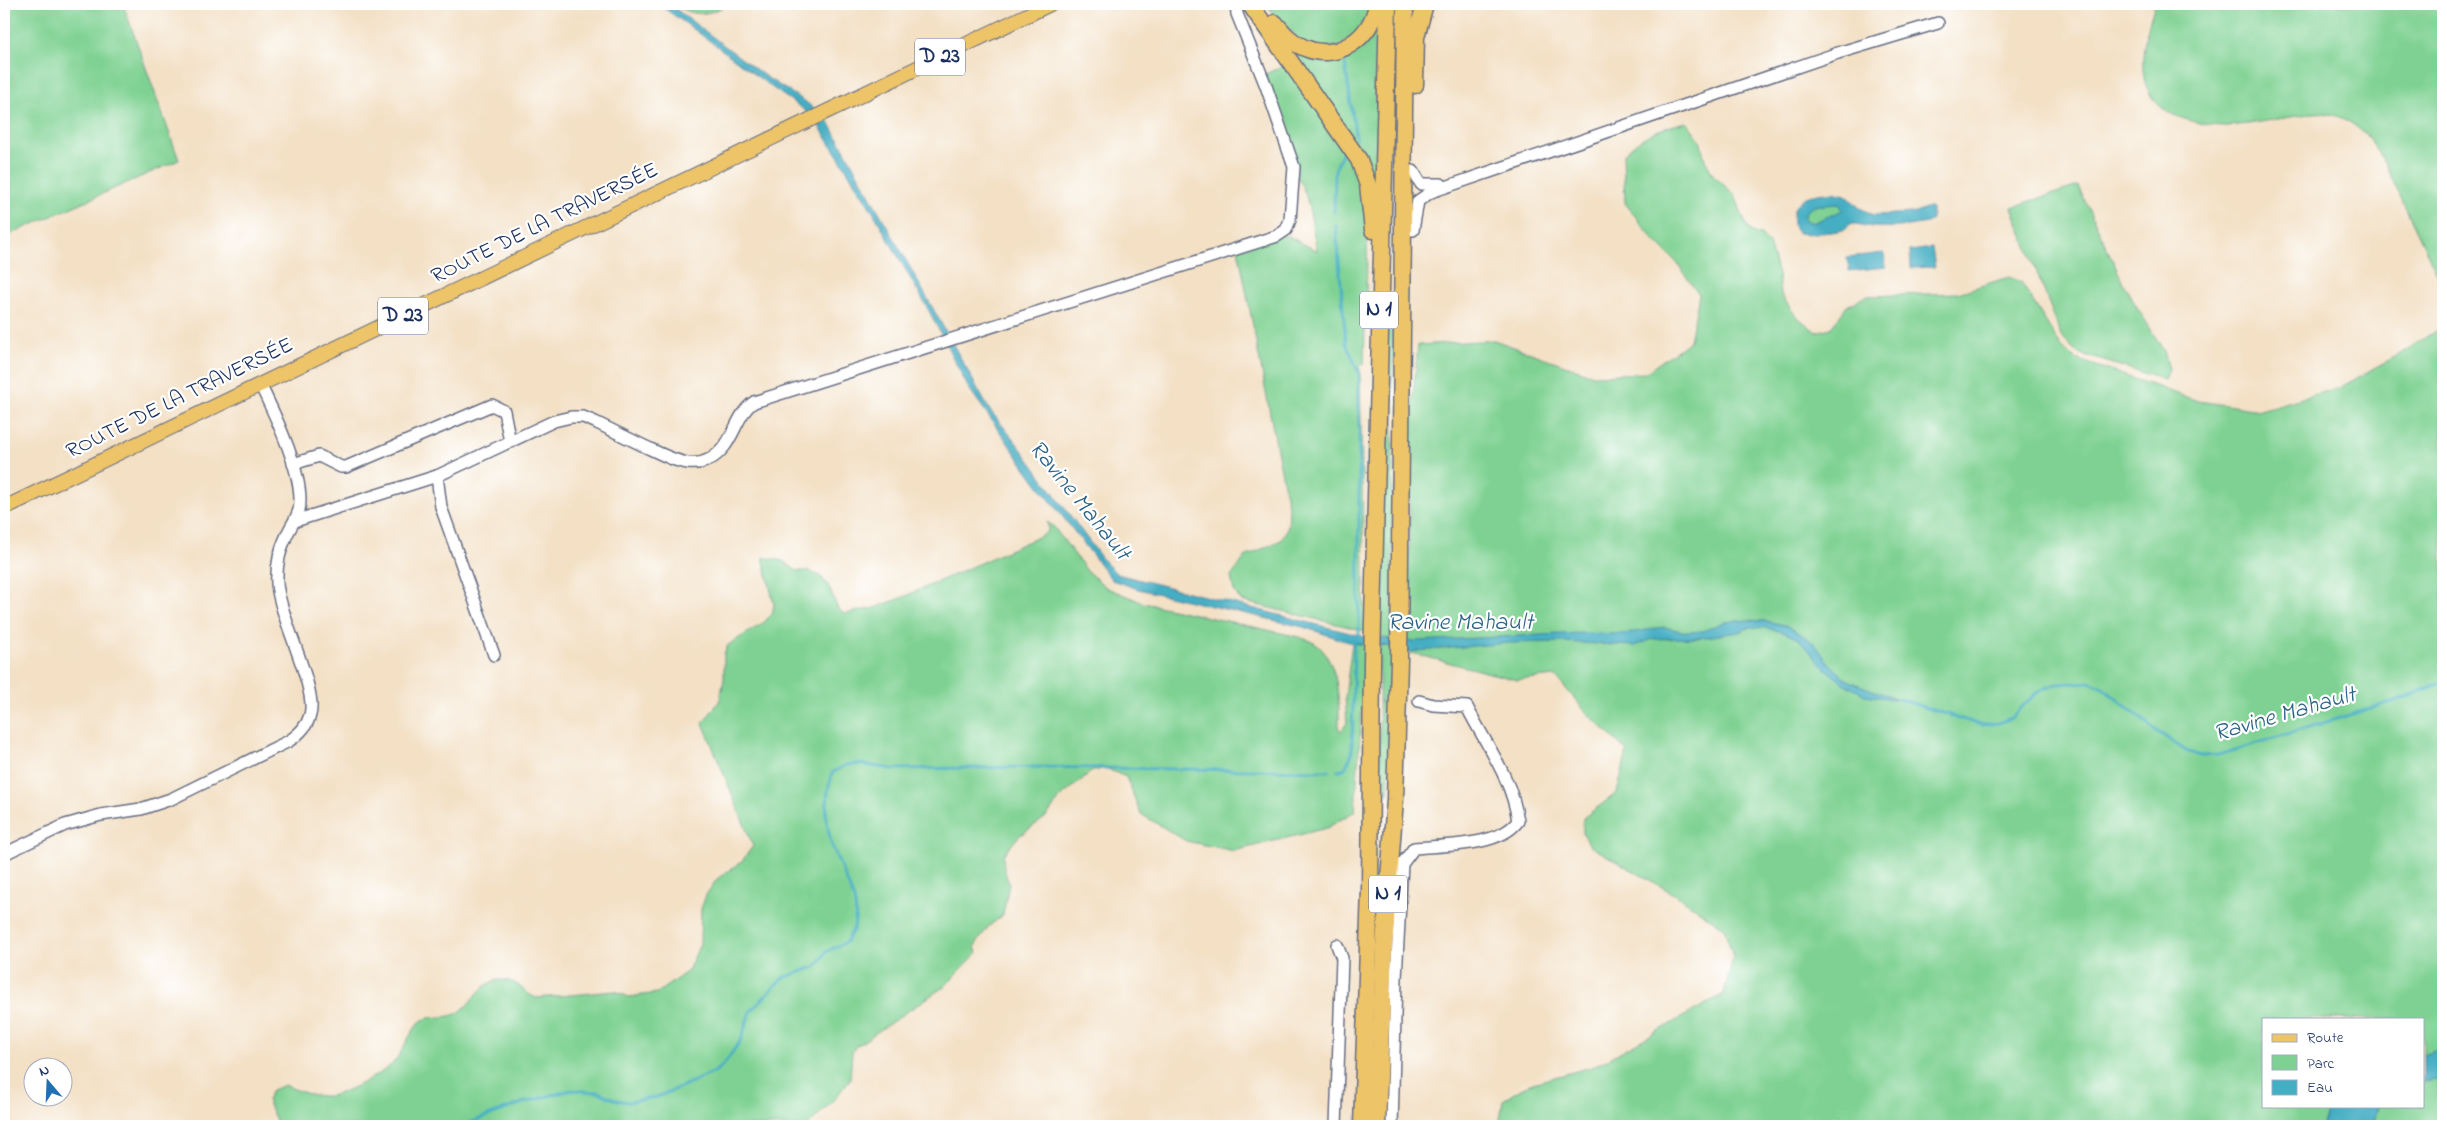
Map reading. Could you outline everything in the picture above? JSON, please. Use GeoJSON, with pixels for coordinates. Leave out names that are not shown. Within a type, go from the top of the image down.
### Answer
{"type":"FeatureCollection","features":[{"type":"Feature","properties":{"kind":"highway"},"geometry":{"type":"LineString","coordinates":[[1250,4],[1363,167],[1369,194],[1379,305]]}},
{"type":"Feature","properties":{"kind":"highway"},"geometry":{"type":"LineString","coordinates":[[1260,4],[1292,42],[1312,51],[1325,53],[1344,48],[1364,34],[1373,19],[1377,4]]}},
{"type":"Feature","properties":{"kind":"highway","name":"N 1"},"geometry":{"type":"LineString","coordinates":[[1362,1126],[1370,888],[1379,305],[1388,4]]}},
{"type":"Feature","properties":{"kind":"highway","name":"N 1"},"geometry":{"type":"LineString","coordinates":[[1378,1126],[1384,947],[1394,799],[1399,661],[1405,4]]}},
{"type":"Feature","properties":{"kind":"highway"},"geometry":{"type":"LineString","coordinates":[[1400,440],[1413,230],[1416,37],[1425,4]]}},
{"type":"Feature","properties":{"kind":"main road","name":"ROUTE DE LA TRAVERSÉE"},"geometry":{"type":"LineString","coordinates":[[4,508],[1050,4]]}},
{"type":"Feature","properties":{"kind":"street"},"geometry":{"type":"LineString","coordinates":[[295,520],[437,476],[554,421],[571,417],[583,417],[671,459],[688,463],[705,462],[711,459],[725,445],[745,411],[754,402],[1272,238],[1286,230],[1290,220],[1294,167],[1266,86],[1236,14],[1236,4]]}},
{"type":"Feature","properties":{"kind":"street"},"geometry":{"type":"LineString","coordinates":[[1413,230],[1416,204],[1421,198],[1462,181],[1838,53],[1938,23]]}},
{"type":"Feature","properties":{"kind":"street"},"geometry":{"type":"LineString","coordinates":[[1414,171],[1418,182],[1425,186],[1462,181]]}},
{"type":"Feature","properties":{"kind":"street"},"geometry":{"type":"LineString","coordinates":[[4,854],[65,825],[101,815],[141,809],[171,799],[289,741],[303,729],[310,716],[311,697],[282,611],[277,583],[278,558],[286,535],[295,520],[300,498],[293,464],[274,414],[260,384]]}},
{"type":"Feature","properties":{"kind":"street"},"geometry":{"type":"LineString","coordinates":[[293,464],[319,456],[341,467],[346,467],[492,405],[504,411],[510,442]]}},
{"type":"Feature","properties":{"kind":"street"},"geometry":{"type":"LineString","coordinates":[[437,476],[441,507],[494,655]]}},
{"type":"Feature","properties":{"kind":"street"},"geometry":{"type":"LineString","coordinates":[[1392,1126],[1396,979],[1402,864],[1414,848],[1491,838],[1511,830],[1518,821],[1515,804],[1502,769],[1467,706],[1432,705],[1419,701]]}},
{"type":"Feature","properties":{"kind":"street"},"geometry":{"type":"LineString","coordinates":[[1336,1126],[1342,958],[1337,946]]}},
{"type":"Feature","properties":{"kind":"green space"},"geometry":{"type":"Polygon","coordinates":[[[4,4],[123,4],[179,160],[4,237],[4,4]]]}},
{"type":"Feature","properties":{"kind":"green space"},"geometry":{"type":"Polygon","coordinates":[[[675,4],[730,4],[709,12],[695,13],[682,9],[675,4]]]}},
{"type":"Feature","properties":{"kind":"green space"},"geometry":{"type":"Polygon","coordinates":[[[1267,4],[1371,4],[1367,23],[1339,47],[1308,47],[1276,18],[1267,4]]]}},
{"type":"Feature","properties":{"kind":"green space"},"geometry":{"type":"Polygon","coordinates":[[[2155,4],[2443,4],[2443,286],[2379,152],[2362,131],[2348,121],[2331,114],[2312,113],[2244,124],[2212,125],[2188,120],[2169,112],[2155,102],[2147,88],[2143,73],[2143,57],[2145,39],[2155,4]]]}},
{"type":"Feature","properties":{"kind":"green space"},"geometry":{"type":"Polygon","coordinates":[[[1378,27],[1380,27],[1375,178],[1372,179],[1291,50],[1357,49],[1369,40],[1378,27]]]}},
{"type":"Feature","properties":{"kind":"green space"},"geometry":{"type":"Polygon","coordinates":[[[1289,64],[1356,162],[1368,228],[1364,365],[1360,364],[1365,631],[1241,601],[1234,591],[1231,577],[1245,557],[1281,540],[1288,527],[1289,511],[1238,249],[1277,236],[1288,236],[1317,251],[1305,194],[1298,180],[1265,74],[1289,64]]]}},
{"type":"Feature","properties":{"kind":"green space"},"geometry":{"type":"Polygon","coordinates":[[[1687,122],[1700,140],[1705,160],[1714,176],[1735,195],[1746,225],[1752,232],[1761,235],[1769,244],[1778,274],[1780,293],[1795,315],[1816,332],[1831,328],[1847,306],[1866,296],[1958,293],[2009,277],[2021,282],[2062,348],[2076,359],[2198,401],[2260,410],[2341,387],[2400,354],[2443,326],[2443,1049],[2424,1055],[2424,1018],[2262,1018],[2262,1108],[2328,1108],[2321,1126],[1499,1126],[1503,1100],[1529,1084],[1595,1066],[1724,994],[1733,957],[1724,928],[1676,895],[1590,846],[1583,833],[1583,818],[1617,793],[1627,751],[1586,712],[1555,676],[1517,680],[1407,652],[1412,406],[1418,345],[1494,340],[1593,375],[1645,373],[1690,341],[1699,295],[1677,263],[1653,239],[1625,203],[1623,156],[1636,143],[1652,133],[1687,122]]]}},
{"type":"Feature","properties":{"kind":"green space"},"geometry":{"type":"Polygon","coordinates":[[[2078,186],[2126,289],[2164,351],[2169,369],[2165,380],[2078,353],[2062,338],[2012,207],[2078,186]]]}},
{"type":"Feature","properties":{"kind":"green space"},"geometry":{"type":"Polygon","coordinates":[[[1837,203],[1842,205],[1842,212],[1813,223],[1805,220],[1805,213],[1812,206],[1837,203]]]}},
{"type":"Feature","properties":{"kind":"green space"},"geometry":{"type":"Polygon","coordinates":[[[1387,313],[1396,314],[1393,376],[1392,640],[1380,637],[1387,313]]]}},
{"type":"Feature","properties":{"kind":"green space"},"geometry":{"type":"Polygon","coordinates":[[[1047,522],[1053,526],[1088,572],[1107,588],[1144,603],[1295,636],[1313,642],[1322,650],[1333,670],[1338,694],[1339,729],[1341,731],[1347,723],[1345,697],[1352,643],[1366,645],[1355,811],[1327,828],[1234,851],[1186,841],[1141,814],[1126,777],[1105,768],[1091,772],[1062,796],[1045,818],[1019,836],[1003,855],[1004,869],[1009,884],[1003,915],[988,927],[975,946],[977,953],[945,986],[855,1047],[852,1052],[850,1079],[834,1100],[807,1126],[278,1126],[267,1100],[272,1090],[285,1085],[318,1096],[329,1096],[353,1088],[372,1078],[393,1063],[420,1022],[424,1019],[456,1014],[484,987],[494,981],[506,980],[516,984],[536,998],[615,991],[629,997],[657,993],[688,971],[700,944],[701,909],[706,895],[717,879],[742,861],[753,846],[703,723],[720,700],[724,679],[724,654],[728,645],[763,623],[772,614],[774,605],[763,557],[783,561],[797,571],[809,571],[820,576],[828,585],[837,607],[844,614],[874,608],[899,599],[1045,534],[1049,529],[1047,522]]]}},
{"type":"Feature","properties":{"kind":"green space"},"geometry":{"type":"Polygon","coordinates":[[[1388,646],[1394,648],[1388,794],[1380,797],[1379,647],[1388,646]]]}},
{"type":"Feature","properties":{"kind":"green space"},"geometry":{"type":"Polygon","coordinates":[[[2443,1079],[2443,1126],[2372,1126],[2376,1108],[2424,1108],[2424,1082],[2443,1079]]]}},
{"type":"Feature","properties":{"kind":"water"},"geometry":{"type":"Polygon","coordinates":[[[658,4],[669,4],[766,77],[806,102],[829,122],[989,409],[1019,446],[1103,560],[1117,574],[1366,637],[1415,641],[1581,633],[1623,634],[1664,627],[1687,632],[1703,631],[1724,622],[1767,621],[1788,626],[1814,643],[1829,663],[1846,679],[1901,700],[1865,695],[1843,683],[1822,666],[1800,640],[1785,633],[1766,628],[1750,627],[1739,632],[1699,638],[1653,639],[1634,646],[1563,642],[1508,643],[1407,652],[1388,646],[1352,643],[1303,627],[1138,589],[1112,580],[1035,481],[968,387],[929,311],[873,212],[816,121],[800,106],[658,4]]]}},
{"type":"Feature","properties":{"kind":"water"},"geometry":{"type":"Polygon","coordinates":[[[1833,192],[1846,195],[1860,208],[1874,215],[1913,213],[1928,207],[1932,209],[1932,220],[1927,223],[1889,228],[1852,223],[1840,231],[1799,233],[1793,223],[1793,214],[1799,202],[1810,196],[1833,192]],[[1839,204],[1812,206],[1805,213],[1805,220],[1813,223],[1843,210],[1839,204]]]}},
{"type":"Feature","properties":{"kind":"water"},"geometry":{"type":"Polygon","coordinates":[[[1932,248],[1935,267],[1911,268],[1910,251],[1932,248]]]}},
{"type":"Feature","properties":{"kind":"water"},"geometry":{"type":"Polygon","coordinates":[[[1884,253],[1886,267],[1849,271],[1847,257],[1884,253]]]}},
{"type":"Feature","properties":{"kind":"water"},"geometry":{"type":"Polygon","coordinates":[[[2443,1049],[2443,1079],[2424,1082],[2424,1055],[2443,1049]]]}},
{"type":"Feature","properties":{"kind":"water"},"geometry":{"type":"Polygon","coordinates":[[[2328,1108],[2376,1108],[2372,1126],[2321,1126],[2328,1108]]]}},
{"type":"Feature","properties":{"kind":"waterway"},"geometry":{"type":"LineString","coordinates":[[1345,64],[1356,139]]}},
{"type":"Feature","properties":{"kind":"waterway"},"geometry":{"type":"LineString","coordinates":[[1334,212],[1335,170],[1342,153]]}},
{"type":"Feature","properties":{"kind":"waterway"},"geometry":{"type":"LineString","coordinates":[[1336,226],[1346,343],[1359,373],[1359,635]]}},
{"type":"Feature","properties":{"kind":"waterway"},"geometry":{"type":"LineString","coordinates":[[1338,771],[1345,768],[1352,754],[1354,641]]}},
{"type":"Feature","properties":{"kind":"waterway","name":"Ravine Mahault"},"geometry":{"type":"LineString","coordinates":[[1899,699],[1981,725],[1999,723],[2011,718],[2034,695],[2045,688],[2058,684],[2090,682],[2103,688],[2158,732],[2186,751],[2201,756],[2219,755],[2398,700],[2443,682]]}},
{"type":"Feature","properties":{"kind":"waterway"},"geometry":{"type":"LineString","coordinates":[[461,1126],[522,1103],[571,1090],[598,1092],[617,1100],[628,1102],[657,1097],[713,1073],[724,1064],[741,1040],[750,1012],[783,978],[817,966],[826,952],[846,942],[854,928],[856,913],[854,899],[831,843],[826,818],[828,790],[832,773],[846,765],[858,764],[893,769],[1037,767],[1329,771]]}}]}
